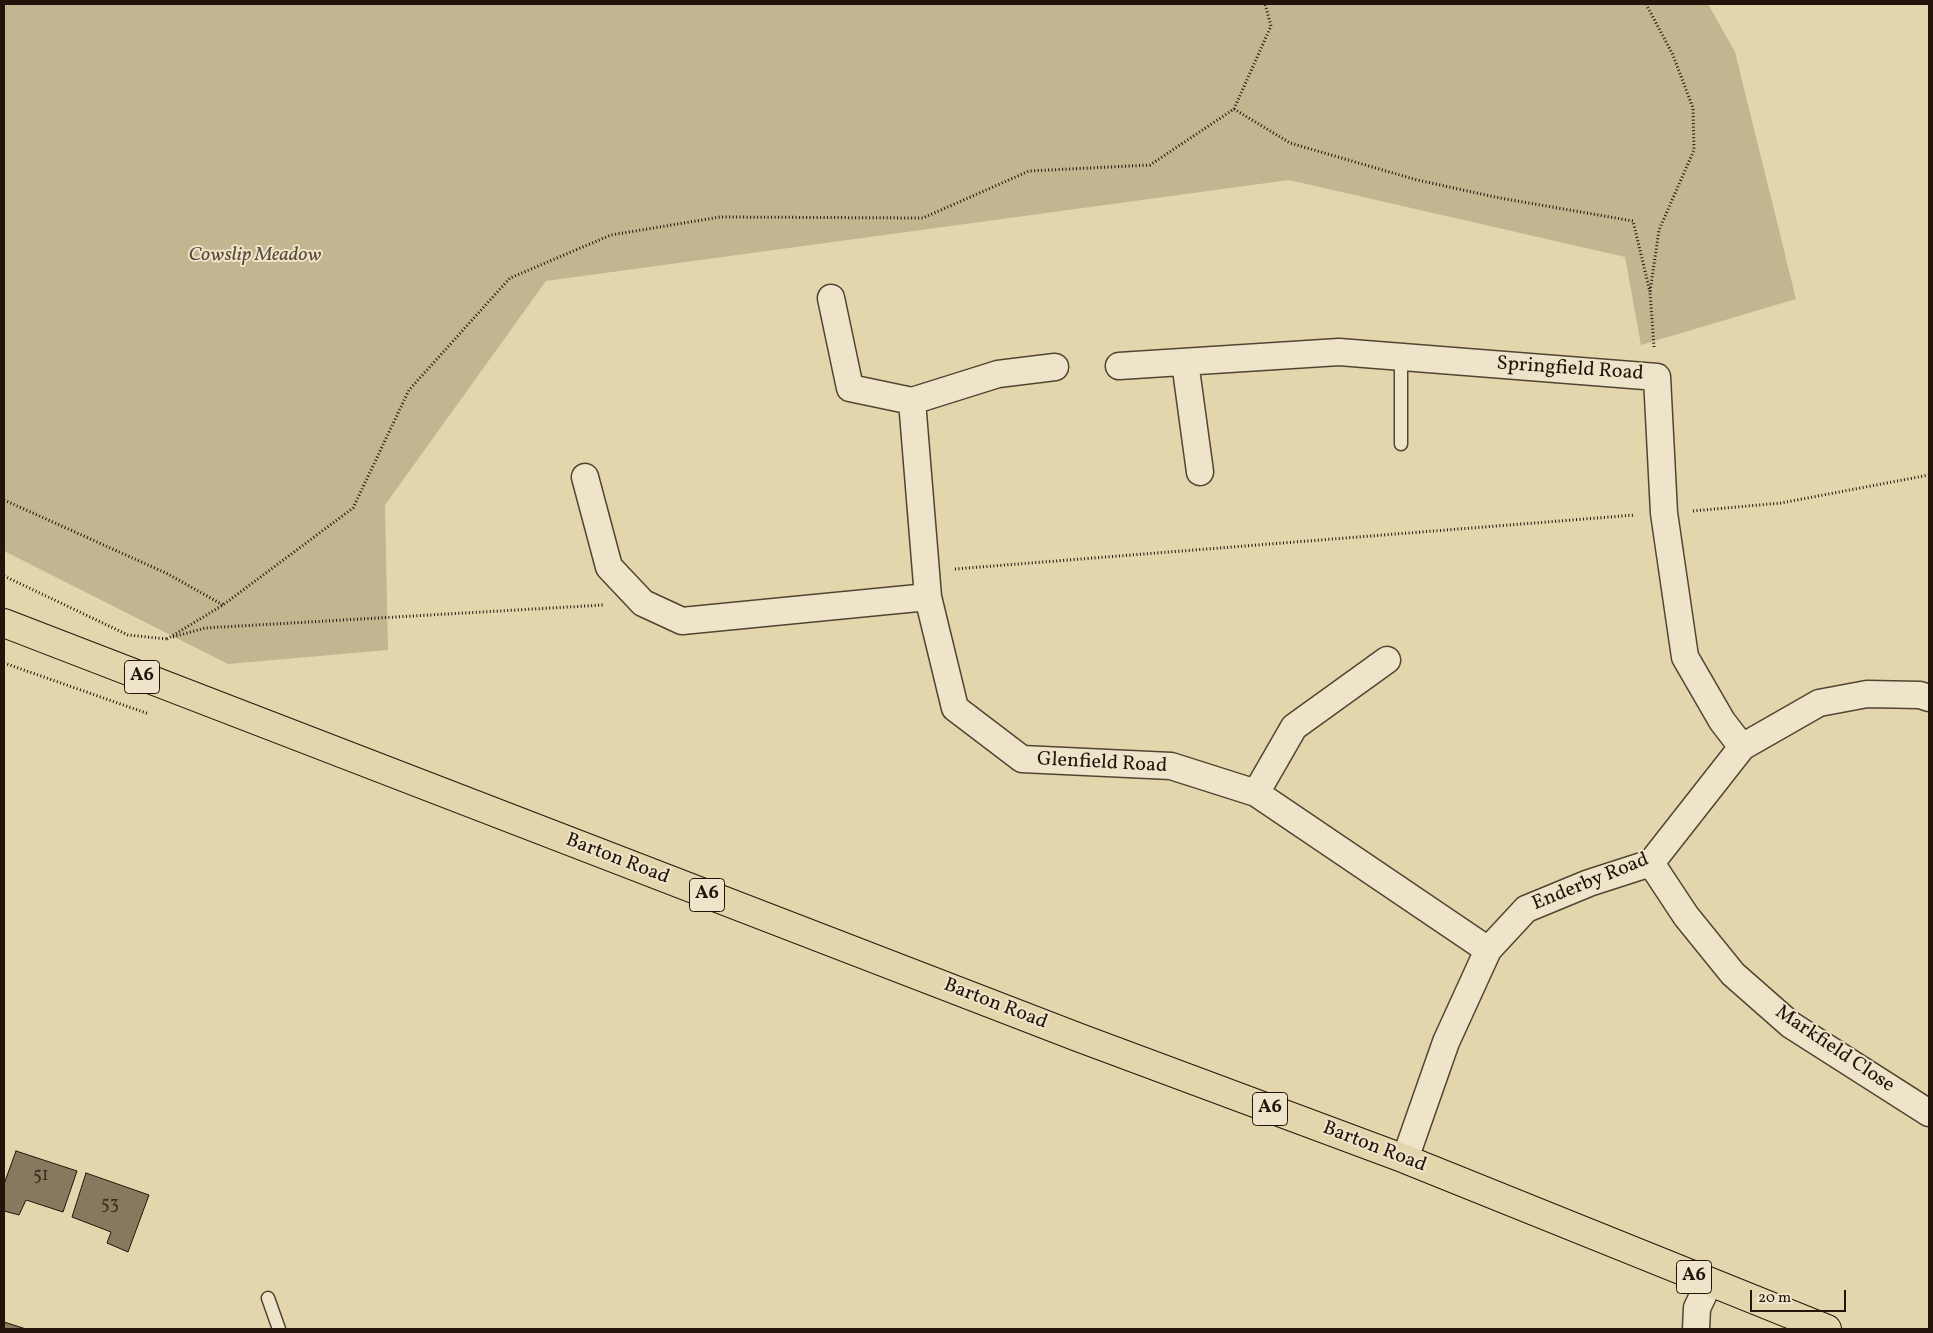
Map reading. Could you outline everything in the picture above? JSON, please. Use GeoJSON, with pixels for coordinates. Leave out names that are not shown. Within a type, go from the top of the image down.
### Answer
{"type":"FeatureCollection","features":[{"type":"Feature","properties":{"kind":"highway","name":"Barton Road"},"geometry":{"type":"LineString","coordinates":[[4,623],[1080,1038],[1405,1159],[1827,1329]]}},
{"type":"Feature","properties":{"kind":"street"},"geometry":{"type":"LineString","coordinates":[[832,298],[850,388],[912,401],[998,374],[1055,368]]}},
{"type":"Feature","properties":{"kind":"street","name":"Springfield Road"},"geometry":{"type":"LineString","coordinates":[[1119,366],[1339,352],[1657,377],[1664,513],[1685,657],[1722,721],[1742,747]]}},
{"type":"Feature","properties":{"kind":"street"},"geometry":{"type":"LineString","coordinates":[[1184,362],[1200,472]]}},
{"type":"Feature","properties":{"kind":"street","name":"Glenfield Road"},"geometry":{"type":"LineString","coordinates":[[912,401],[928,597],[955,708],[1022,759],[1171,766],[1256,793],[1488,950]]}},
{"type":"Feature","properties":{"kind":"street"},"geometry":{"type":"LineString","coordinates":[[585,477],[609,567],[643,602],[682,621],[928,597]]}},
{"type":"Feature","properties":{"kind":"street"},"geometry":{"type":"LineString","coordinates":[[1256,793],[1294,727],[1387,660]]}},
{"type":"Feature","properties":{"kind":"street","name":"Enderby Road"},"geometry":{"type":"LineString","coordinates":[[1405,1159],[1446,1042],[1488,950],[1526,909],[1589,883],[1652,863],[1742,747],[1819,703],[1867,694],[1920,694],[1929,698]]}},
{"type":"Feature","properties":{"kind":"street","name":"Markfield Close"},"geometry":{"type":"LineString","coordinates":[[1652,863],[1686,916],[1733,974],[1791,1025],[1929,1113]]}},
{"type":"Feature","properties":{"kind":"street"},"geometry":{"type":"LineString","coordinates":[[1696,1329],[1697,1308],[1709,1283]]}},
{"type":"Feature","properties":{"kind":"lane"},"geometry":{"type":"LineString","coordinates":[[1401,357],[1401,444]]}},
{"type":"Feature","properties":{"kind":"lane"},"geometry":{"type":"LineString","coordinates":[[268,1298],[279,1329]]}},
{"type":"Feature","properties":{"kind":"path"},"geometry":{"type":"LineString","coordinates":[[167,639],[223,605],[353,508],[409,390],[510,278],[611,235],[720,217],[923,218],[1029,171],[1150,164],[1234,109],[1270,26],[1265,4]]}},
{"type":"Feature","properties":{"kind":"path"},"geometry":{"type":"LineString","coordinates":[[1646,4],[1673,55],[1693,108],[1694,150],[1659,230],[1650,292]]}},
{"type":"Feature","properties":{"kind":"path"},"geometry":{"type":"LineString","coordinates":[[1234,109],[1290,143],[1417,180],[1500,198],[1634,221],[1650,292],[1657,377]]}},
{"type":"Feature","properties":{"kind":"path"},"geometry":{"type":"LineString","coordinates":[[928,597],[951,569],[1781,503],[1929,476]]}},
{"type":"Feature","properties":{"kind":"path"},"geometry":{"type":"LineString","coordinates":[[4,500],[168,574],[223,605]]}},
{"type":"Feature","properties":{"kind":"path"},"geometry":{"type":"LineString","coordinates":[[4,576],[128,636],[167,639],[205,628],[643,602]]}},
{"type":"Feature","properties":{"kind":"green space","name":"Cowslip Meadow"},"geometry":{"type":"Polygon","coordinates":[[[4,4],[1708,4],[1735,52],[1796,299],[1641,345],[1625,257],[1289,180],[546,281],[385,505],[388,650],[228,664],[4,551],[4,4]]]}},
{"type":"Feature","properties":{"kind":"building"},"geometry":{"type":"Polygon","coordinates":[[[16,1151],[77,1171],[63,1212],[26,1200],[19,1215],[4,1211],[4,1184],[16,1151]]]}},
{"type":"Feature","properties":{"kind":"building"},"geometry":{"type":"Polygon","coordinates":[[[86,1173],[149,1195],[128,1252],[107,1243],[111,1232],[72,1217],[86,1173]]]}},
{"type":"Feature","properties":{"kind":"building"},"geometry":{"type":"Polygon","coordinates":[[[4,1322],[26,1329],[4,1329],[4,1322]]]}}]}
